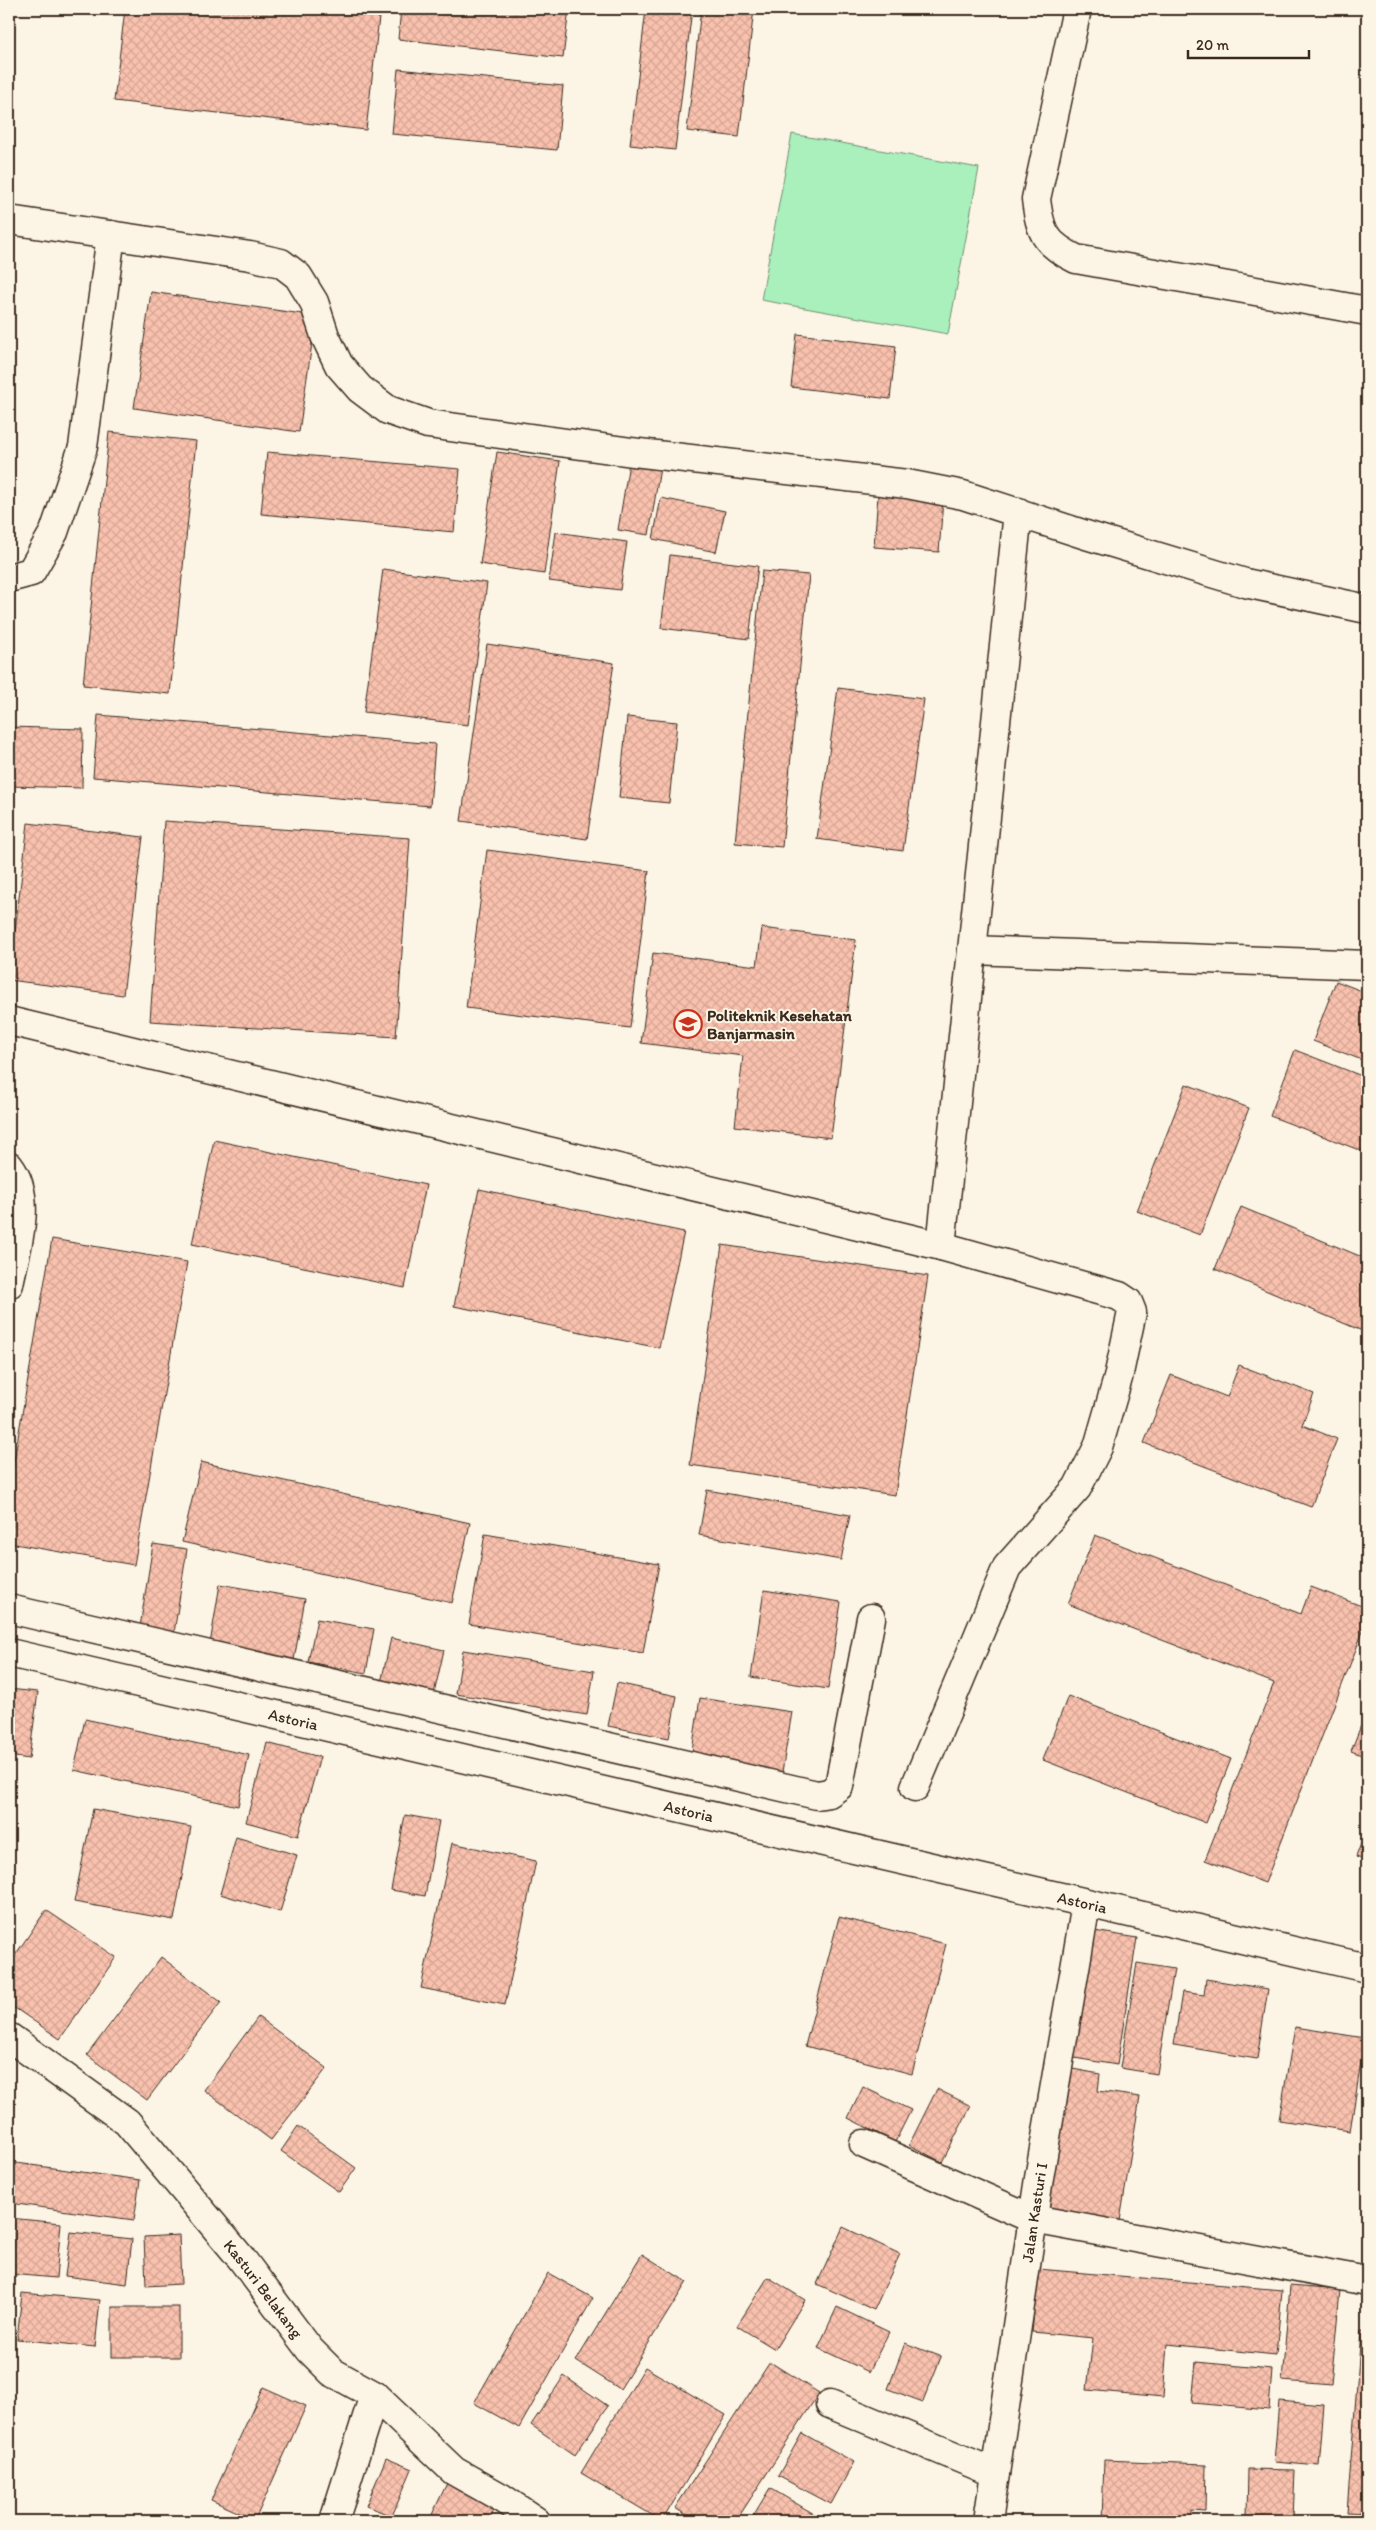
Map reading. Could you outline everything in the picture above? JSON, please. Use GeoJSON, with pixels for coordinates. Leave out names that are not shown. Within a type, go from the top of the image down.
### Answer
{"type":"FeatureCollection","features":[{"type":"Feature","properties":{"kind":"street"},"geometry":{"type":"LineString","coordinates":[[1077,9],[1036,199],[1038,220],[1044,235],[1057,250],[1076,260],[1367,310]]}},
{"type":"Feature","properties":{"kind":"street"},"geometry":{"type":"LineString","coordinates":[[9,220],[250,256],[281,264],[298,276],[314,302],[325,336],[339,365],[360,389],[388,410],[428,424],[632,452],[907,484],[963,495],[1095,538],[1246,582],[1367,609]]}},
{"type":"Feature","properties":{"kind":"street"},"geometry":{"type":"LineString","coordinates":[[9,578],[31,572],[54,532],[83,447],[112,235]]}},
{"type":"Feature","properties":{"kind":"street"},"geometry":{"type":"LineString","coordinates":[[941,1246],[1018,512]]}},
{"type":"Feature","properties":{"kind":"street"},"geometry":{"type":"LineString","coordinates":[[972,950],[1367,965]]}},
{"type":"Feature","properties":{"kind":"street"},"geometry":{"type":"LineString","coordinates":[[9,1021],[941,1246],[1119,1296],[1128,1302],[1132,1312],[1118,1378],[1098,1448],[1077,1488],[1008,1566],[915,1787]]}},
{"type":"Feature","properties":{"kind":"street"},"geometry":{"type":"LineString","coordinates":[[9,1166],[18,1178],[22,1217],[9,1284]]}},
{"type":"Feature","properties":{"kind":"street"},"geometry":{"type":"LineString","coordinates":[[9,1609],[817,1795],[829,1793],[839,1786],[871,1618]]}},
{"type":"Feature","properties":{"kind":"street","name":"Astoria"},"geometry":{"type":"LineString","coordinates":[[9,1653],[1367,1968]]}},
{"type":"Feature","properties":{"kind":"street","name":"Jalan Kasturi I"},"geometry":{"type":"LineString","coordinates":[[988,2521],[1033,2219],[1086,1904]]}},
{"type":"Feature","properties":{"kind":"street","name":"Kasturi Belakang"},"geometry":{"type":"LineString","coordinates":[[9,2037],[127,2122],[240,2258],[310,2350],[332,2372],[374,2395],[454,2471],[502,2498],[536,2521]]}},
{"type":"Feature","properties":{"kind":"street"},"geometry":{"type":"LineString","coordinates":[[864,2144],[1033,2219],[1367,2281]]}},
{"type":"Feature","properties":{"kind":"street"},"geometry":{"type":"LineString","coordinates":[[334,2521],[374,2395]]}},
{"type":"Feature","properties":{"kind":"street"},"geometry":{"type":"LineString","coordinates":[[830,2404],[995,2473]]}},
{"type":"Feature","properties":{"kind":"green space"},"geometry":{"type":"Polygon","coordinates":[[[792,134],[979,168],[948,334],[761,300],[792,134]]]}},
{"type":"Feature","properties":{"kind":"building"},"geometry":{"type":"Polygon","coordinates":[[[125,9],[380,9],[366,130],[114,101],[125,9]]]}},
{"type":"Feature","properties":{"kind":"building"},"geometry":{"type":"Polygon","coordinates":[[[401,9],[569,9],[563,58],[398,39],[401,9]]]}},
{"type":"Feature","properties":{"kind":"building"},"geometry":{"type":"Polygon","coordinates":[[[646,9],[692,9],[675,150],[630,145],[646,9]]]}},
{"type":"Feature","properties":{"kind":"building"},"geometry":{"type":"Polygon","coordinates":[[[701,9],[754,9],[739,137],[687,131],[701,9]]]}},
{"type":"Feature","properties":{"kind":"building"},"geometry":{"type":"Polygon","coordinates":[[[398,69],[563,86],[557,150],[392,134],[398,69]]]}},
{"type":"Feature","properties":{"kind":"building"},"geometry":{"type":"Polygon","coordinates":[[[151,292],[316,316],[299,432],[134,408],[151,292]]]}},
{"type":"Feature","properties":{"kind":"building"},"geometry":{"type":"Polygon","coordinates":[[[797,334],[896,346],[890,399],[791,387],[797,334]]]}},
{"type":"Feature","properties":{"kind":"building"},"geometry":{"type":"Polygon","coordinates":[[[109,432],[196,441],[170,694],[83,685],[109,432]]]}},
{"type":"Feature","properties":{"kind":"building"},"geometry":{"type":"Polygon","coordinates":[[[267,452],[460,469],[454,532],[261,514],[267,452]]]}},
{"type":"Feature","properties":{"kind":"building"},"geometry":{"type":"Polygon","coordinates":[[[497,452],[560,461],[544,574],[480,564],[497,452]]]}},
{"type":"Feature","properties":{"kind":"building"},"geometry":{"type":"Polygon","coordinates":[[[629,463],[660,468],[649,535],[618,530],[629,463]]]}},
{"type":"Feature","properties":{"kind":"building"},"geometry":{"type":"Polygon","coordinates":[[[878,495],[943,500],[939,552],[874,547],[878,495]]]}},
{"type":"Feature","properties":{"kind":"building"},"geometry":{"type":"Polygon","coordinates":[[[661,498],[725,511],[716,552],[653,539],[661,498]]]}},
{"type":"Feature","properties":{"kind":"building"},"geometry":{"type":"Polygon","coordinates":[[[556,532],[627,542],[620,590],[549,581],[556,532]]]}},
{"type":"Feature","properties":{"kind":"building"},"geometry":{"type":"Polygon","coordinates":[[[670,555],[758,566],[749,639],[661,628],[670,555]]]}},
{"type":"Feature","properties":{"kind":"building"},"geometry":{"type":"Polygon","coordinates":[[[383,569],[487,583],[468,725],[364,712],[383,569]]]}},
{"type":"Feature","properties":{"kind":"building"},"geometry":{"type":"Polygon","coordinates":[[[762,571],[809,575],[782,847],[735,843],[762,571]]]}},
{"type":"Feature","properties":{"kind":"building"},"geometry":{"type":"Polygon","coordinates":[[[487,644],[614,663],[587,839],[461,821],[487,644]]]}},
{"type":"Feature","properties":{"kind":"building"},"geometry":{"type":"Polygon","coordinates":[[[838,688],[924,699],[903,851],[817,839],[838,688]]]}},
{"type":"Feature","properties":{"kind":"building"},"geometry":{"type":"Polygon","coordinates":[[[98,715],[435,744],[430,806],[93,777],[98,715]]]}},
{"type":"Feature","properties":{"kind":"building"},"geometry":{"type":"Polygon","coordinates":[[[627,717],[677,722],[669,803],[619,798],[627,717]]]}},
{"type":"Feature","properties":{"kind":"building"},"geometry":{"type":"Polygon","coordinates":[[[9,727],[83,729],[82,788],[9,786],[9,727]]]}},
{"type":"Feature","properties":{"kind":"building"},"geometry":{"type":"Polygon","coordinates":[[[164,821],[410,838],[396,1037],[150,1021],[164,821]]]}},
{"type":"Feature","properties":{"kind":"building"},"geometry":{"type":"Polygon","coordinates":[[[28,823],[143,837],[123,995],[9,980],[28,823]]]}},
{"type":"Feature","properties":{"kind":"building"},"geometry":{"type":"Polygon","coordinates":[[[487,850],[649,871],[630,1028],[466,1008],[487,850]]]}},
{"type":"Feature","properties":{"kind":"building"},"geometry":{"type":"Polygon","coordinates":[[[762,928],[856,940],[831,1138],[735,1126],[743,1056],[641,1043],[653,953],[757,966],[762,928]]]}},
{"type":"Feature","properties":{"kind":"building"},"geometry":{"type":"Polygon","coordinates":[[[1336,981],[1367,993],[1367,1062],[1313,1041],[1336,981]]]}},
{"type":"Feature","properties":{"kind":"building"},"geometry":{"type":"Polygon","coordinates":[[[1295,1050],[1367,1078],[1367,1153],[1270,1116],[1295,1050]]]}},
{"type":"Feature","properties":{"kind":"building"},"geometry":{"type":"Polygon","coordinates":[[[1186,1084],[1249,1108],[1200,1235],[1137,1211],[1186,1084]]]}},
{"type":"Feature","properties":{"kind":"building"},"geometry":{"type":"Polygon","coordinates":[[[214,1140],[426,1185],[405,1288],[192,1244],[214,1140]]]}},
{"type":"Feature","properties":{"kind":"building"},"geometry":{"type":"Polygon","coordinates":[[[479,1189],[684,1232],[659,1348],[454,1306],[479,1189]]]}},
{"type":"Feature","properties":{"kind":"building"},"geometry":{"type":"Polygon","coordinates":[[[1241,1207],[1367,1259],[1367,1333],[1215,1269],[1241,1207]]]}},
{"type":"Feature","properties":{"kind":"building"},"geometry":{"type":"Polygon","coordinates":[[[52,1239],[187,1262],[134,1565],[9,1543],[9,1490],[52,1239]]]}},
{"type":"Feature","properties":{"kind":"building"},"geometry":{"type":"Polygon","coordinates":[[[722,1245],[928,1276],[895,1495],[690,1465],[722,1245]]]}},
{"type":"Feature","properties":{"kind":"building"},"geometry":{"type":"Polygon","coordinates":[[[1239,1365],[1314,1394],[1302,1425],[1337,1439],[1311,1507],[1144,1443],[1171,1375],[1227,1397],[1239,1365]]]}},
{"type":"Feature","properties":{"kind":"building"},"geometry":{"type":"Polygon","coordinates":[[[201,1462],[470,1523],[452,1603],[182,1542],[201,1462]]]}},
{"type":"Feature","properties":{"kind":"building"},"geometry":{"type":"Polygon","coordinates":[[[707,1490],[850,1515],[841,1560],[699,1535],[707,1490]]]}},
{"type":"Feature","properties":{"kind":"building"},"geometry":{"type":"Polygon","coordinates":[[[485,1534],[659,1564],[643,1653],[469,1624],[485,1534]]]}},
{"type":"Feature","properties":{"kind":"building"},"geometry":{"type":"Polygon","coordinates":[[[1095,1535],[1301,1614],[1311,1587],[1367,1608],[1367,1621],[1265,1883],[1205,1860],[1274,1683],[1068,1604],[1095,1535]]]}},
{"type":"Feature","properties":{"kind":"building"},"geometry":{"type":"Polygon","coordinates":[[[153,1544],[187,1549],[174,1633],[140,1627],[153,1544]]]}},
{"type":"Feature","properties":{"kind":"building"},"geometry":{"type":"Polygon","coordinates":[[[220,1584],[305,1599],[294,1660],[210,1644],[220,1584]]]}},
{"type":"Feature","properties":{"kind":"building"},"geometry":{"type":"Polygon","coordinates":[[[764,1590],[841,1602],[828,1689],[751,1677],[764,1590]]]}},
{"type":"Feature","properties":{"kind":"building"},"geometry":{"type":"Polygon","coordinates":[[[317,1619],[374,1629],[366,1673],[308,1662],[317,1619]]]}},
{"type":"Feature","properties":{"kind":"building"},"geometry":{"type":"Polygon","coordinates":[[[391,1638],[444,1650],[433,1698],[380,1687],[391,1638]]]}},
{"type":"Feature","properties":{"kind":"building"},"geometry":{"type":"Polygon","coordinates":[[[463,1650],[594,1671],[587,1715],[456,1694],[463,1650]]]}},
{"type":"Feature","properties":{"kind":"building"},"geometry":{"type":"Polygon","coordinates":[[[617,1683],[677,1696],[669,1738],[608,1726],[617,1683]]]}},
{"type":"Feature","properties":{"kind":"building"},"geometry":{"type":"Polygon","coordinates":[[[9,1689],[38,1692],[29,1759],[9,1756],[9,1689]]]}},
{"type":"Feature","properties":{"kind":"building"},"geometry":{"type":"Polygon","coordinates":[[[1068,1696],[1231,1759],[1206,1823],[1043,1760],[1068,1696]]]}},
{"type":"Feature","properties":{"kind":"building"},"geometry":{"type":"Polygon","coordinates":[[[700,1698],[792,1712],[782,1772],[691,1758],[700,1698]]]}},
{"type":"Feature","properties":{"kind":"building"},"geometry":{"type":"Polygon","coordinates":[[[1367,1710],[1367,1757],[1351,1751],[1367,1710]]]}},
{"type":"Feature","properties":{"kind":"building"},"geometry":{"type":"Polygon","coordinates":[[[85,1719],[249,1755],[238,1806],[74,1770],[85,1719]]]}},
{"type":"Feature","properties":{"kind":"building"},"geometry":{"type":"Polygon","coordinates":[[[267,1743],[320,1757],[298,1836],[246,1822],[267,1743]]]}},
{"type":"Feature","properties":{"kind":"building"},"geometry":{"type":"Polygon","coordinates":[[[93,1809],[191,1827],[174,1920],[74,1902],[93,1809]]]}},
{"type":"Feature","properties":{"kind":"building"},"geometry":{"type":"Polygon","coordinates":[[[405,1815],[439,1821],[425,1896],[391,1890],[405,1815]]]}},
{"type":"Feature","properties":{"kind":"building"},"geometry":{"type":"Polygon","coordinates":[[[1367,1827],[1367,1861],[1356,1857],[1367,1827]]]}},
{"type":"Feature","properties":{"kind":"building"},"geometry":{"type":"Polygon","coordinates":[[[236,1837],[297,1855],[280,1912],[220,1894],[236,1837]]]}},
{"type":"Feature","properties":{"kind":"building"},"geometry":{"type":"Polygon","coordinates":[[[452,1843],[536,1861],[505,2005],[421,1988],[452,1843]]]}},
{"type":"Feature","properties":{"kind":"building"},"geometry":{"type":"Polygon","coordinates":[[[46,1910],[116,1957],[60,2039],[9,2004],[9,1964],[46,1910]]]}},
{"type":"Feature","properties":{"kind":"building"},"geometry":{"type":"Polygon","coordinates":[[[839,1917],[946,1944],[912,2074],[805,2046],[839,1917]]]}},
{"type":"Feature","properties":{"kind":"building"},"geometry":{"type":"Polygon","coordinates":[[[1088,1930],[1137,1938],[1117,2065],[1068,2057],[1088,1930]]]}},
{"type":"Feature","properties":{"kind":"building"},"geometry":{"type":"Polygon","coordinates":[[[161,1957],[221,2002],[147,2100],[87,2055],[161,1957]]]}},
{"type":"Feature","properties":{"kind":"building"},"geometry":{"type":"Polygon","coordinates":[[[1137,1963],[1174,1969],[1157,2074],[1120,2068],[1137,1963]]]}},
{"type":"Feature","properties":{"kind":"building"},"geometry":{"type":"Polygon","coordinates":[[[1206,1979],[1268,1989],[1257,2059],[1174,2045],[1182,1992],[1204,1995],[1206,1979]]]}},
{"type":"Feature","properties":{"kind":"building"},"geometry":{"type":"Polygon","coordinates":[[[258,2017],[327,2068],[271,2140],[204,2090],[258,2017]]]}},
{"type":"Feature","properties":{"kind":"building"},"geometry":{"type":"Polygon","coordinates":[[[1295,2027],[1365,2038],[1350,2131],[1279,2120],[1295,2027]]]}},
{"type":"Feature","properties":{"kind":"building"},"geometry":{"type":"Polygon","coordinates":[[[1067,2068],[1100,2074],[1098,2091],[1140,2097],[1119,2227],[1044,2215],[1067,2068]]]}},
{"type":"Feature","properties":{"kind":"building"},"geometry":{"type":"Polygon","coordinates":[[[863,2087],[911,2110],[895,2142],[848,2118],[863,2087]]]}},
{"type":"Feature","properties":{"kind":"building"},"geometry":{"type":"Polygon","coordinates":[[[937,2089],[971,2106],[942,2162],[909,2145],[937,2089]]]}},
{"type":"Feature","properties":{"kind":"building"},"geometry":{"type":"Polygon","coordinates":[[[298,2126],[356,2168],[339,2192],[281,2151],[298,2126]]]}},
{"type":"Feature","properties":{"kind":"building"},"geometry":{"type":"Polygon","coordinates":[[[9,2162],[140,2180],[134,2220],[9,2203],[9,2162]]]}},
{"type":"Feature","properties":{"kind":"building"},"geometry":{"type":"Polygon","coordinates":[[[9,2218],[61,2223],[56,2278],[9,2274],[9,2218]]]}},
{"type":"Feature","properties":{"kind":"building"},"geometry":{"type":"Polygon","coordinates":[[[843,2227],[900,2254],[874,2310],[817,2284],[843,2227]]]}},
{"type":"Feature","properties":{"kind":"building"},"geometry":{"type":"Polygon","coordinates":[[[71,2232],[132,2239],[127,2284],[65,2276],[71,2232]]]}},
{"type":"Feature","properties":{"kind":"building"},"geometry":{"type":"Polygon","coordinates":[[[179,2235],[181,2284],[146,2286],[144,2237],[179,2235]]]}},
{"type":"Feature","properties":{"kind":"building"},"geometry":{"type":"Polygon","coordinates":[[[642,2254],[687,2282],[620,2389],[576,2361],[642,2254]]]}},
{"type":"Feature","properties":{"kind":"building"},"geometry":{"type":"Polygon","coordinates":[[[1038,2269],[1282,2290],[1276,2355],[1167,2344],[1163,2397],[1087,2390],[1093,2338],[1032,2332],[1038,2269]]]}},
{"type":"Feature","properties":{"kind":"building"},"geometry":{"type":"Polygon","coordinates":[[[548,2273],[593,2298],[519,2428],[474,2403],[548,2273]]]}},
{"type":"Feature","properties":{"kind":"building"},"geometry":{"type":"Polygon","coordinates":[[[768,2277],[805,2300],[775,2349],[737,2326],[768,2277]]]}},
{"type":"Feature","properties":{"kind":"building"},"geometry":{"type":"Polygon","coordinates":[[[1290,2286],[1340,2290],[1331,2385],[1282,2381],[1290,2286]]]}},
{"type":"Feature","properties":{"kind":"building"},"geometry":{"type":"Polygon","coordinates":[[[22,2293],[100,2300],[95,2347],[17,2339],[22,2293]]]}},
{"type":"Feature","properties":{"kind":"building"},"geometry":{"type":"Polygon","coordinates":[[[112,2307],[179,2307],[179,2357],[112,2357],[112,2307]]]}},
{"type":"Feature","properties":{"kind":"building"},"geometry":{"type":"Polygon","coordinates":[[[837,2307],[889,2332],[869,2372],[818,2348],[837,2307]]]}},
{"type":"Feature","properties":{"kind":"building"},"geometry":{"type":"Polygon","coordinates":[[[1361,2331],[1367,2332],[1367,2513],[1347,2512],[1361,2331]]]}},
{"type":"Feature","properties":{"kind":"building"},"geometry":{"type":"Polygon","coordinates":[[[905,2343],[941,2357],[923,2402],[888,2389],[905,2343]]]}},
{"type":"Feature","properties":{"kind":"building"},"geometry":{"type":"Polygon","coordinates":[[[770,2362],[819,2393],[736,2521],[696,2521],[675,2508],[770,2362]]]}},
{"type":"Feature","properties":{"kind":"building"},"geometry":{"type":"Polygon","coordinates":[[[1196,2362],[1272,2369],[1269,2410],[1192,2403],[1196,2362]]]}},
{"type":"Feature","properties":{"kind":"building"},"geometry":{"type":"Polygon","coordinates":[[[645,2367],[726,2415],[662,2521],[581,2473],[645,2367]]]}},
{"type":"Feature","properties":{"kind":"building"},"geometry":{"type":"Polygon","coordinates":[[[564,2376],[608,2406],[575,2455],[531,2425],[564,2376]]]}},
{"type":"Feature","properties":{"kind":"building"},"geometry":{"type":"Polygon","coordinates":[[[263,2387],[306,2406],[255,2520],[211,2500],[263,2387]]]}},
{"type":"Feature","properties":{"kind":"building"},"geometry":{"type":"Polygon","coordinates":[[[1279,2401],[1324,2405],[1319,2466],[1274,2462],[1279,2401]]]}},
{"type":"Feature","properties":{"kind":"building"},"geometry":{"type":"Polygon","coordinates":[[[802,2433],[854,2462],[831,2504],[778,2476],[802,2433]]]}},
{"type":"Feature","properties":{"kind":"building"},"geometry":{"type":"Polygon","coordinates":[[[386,2458],[412,2469],[392,2516],[366,2506],[386,2458]]]}},
{"type":"Feature","properties":{"kind":"building"},"geometry":{"type":"Polygon","coordinates":[[[1104,2460],[1206,2464],[1205,2512],[1192,2511],[1192,2521],[1102,2521],[1104,2460]]]}},
{"type":"Feature","properties":{"kind":"building"},"geometry":{"type":"Polygon","coordinates":[[[1248,2469],[1295,2470],[1293,2518],[1247,2516],[1248,2469]]]}},
{"type":"Feature","properties":{"kind":"building"},"geometry":{"type":"Polygon","coordinates":[[[448,2481],[497,2504],[489,2521],[429,2521],[448,2481]]]}},
{"type":"Feature","properties":{"kind":"building"},"geometry":{"type":"Polygon","coordinates":[[[770,2488],[826,2521],[750,2521],[770,2488]]]}},
{"type":"Feature","properties":{"kind":"place","name":"Politeknik Kesehatan Banjarmasin"},"geometry":{"type":"Point","coordinates":[688,1024]}}]}
